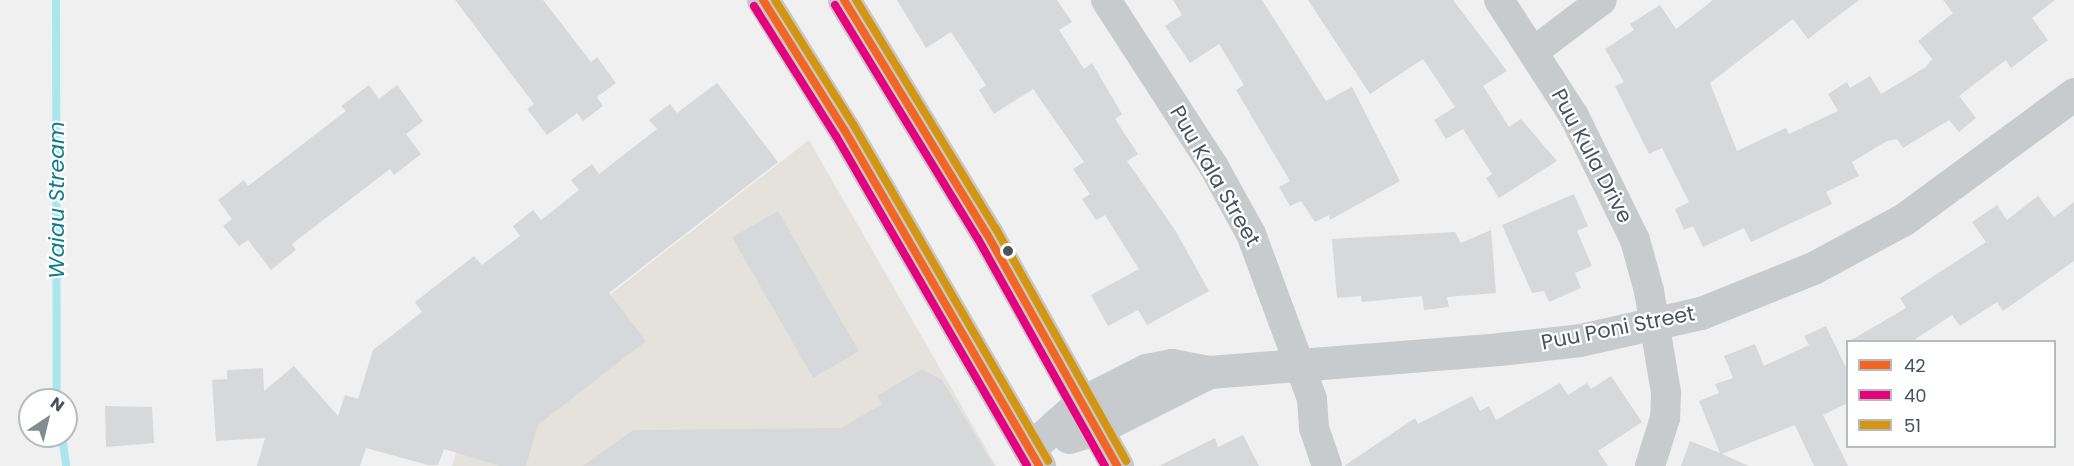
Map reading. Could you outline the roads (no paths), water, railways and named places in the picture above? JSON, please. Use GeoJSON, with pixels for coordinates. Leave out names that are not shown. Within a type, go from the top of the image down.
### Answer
{"type":"FeatureCollection","features":[{"type":"Feature","properties":{"kind":"main road"},"geometry":{"type":"LineString","coordinates":[[763,0],[845,131],[1034,458]]}},
{"type":"Feature","properties":{"kind":"main road"},"geometry":{"type":"LineString","coordinates":[[844,0],[987,234],[1117,466]]}},
{"type":"Feature","properties":{"kind":"street","name":"Puu Kala Street"},"geometry":{"type":"LineString","coordinates":[[1106,0],[1237,206],[1262,258],[1312,399],[1314,428],[1327,466]]}},
{"type":"Feature","properties":{"kind":"street","name":"Puu Kula Drive"},"geometry":{"type":"LineString","coordinates":[[1499,0],[1574,116],[1624,211],[1649,291],[1666,393],[1665,418],[1650,466]]}},
{"type":"Feature","properties":{"kind":"street"},"geometry":{"type":"LineString","coordinates":[[1533,52],[1602,0]]}},
{"type":"Feature","properties":{"kind":"street","name":"Puu Poni Street"},"geometry":{"type":"LineString","coordinates":[[1034,458],[1146,370],[1172,365],[1209,372],[1511,348],[1654,326],[1759,291],[1858,245],[1942,194],[2074,94]]}},
{"type":"Feature","properties":{"kind":"waterway","name":"Waiau Stream"},"geometry":{"type":"LineString","coordinates":[[56,0],[57,388]]}},
{"type":"Feature","properties":{"kind":"waterway","name":"Waiau Stream"},"geometry":{"type":"LineString","coordinates":[[64,448],[66,466]]}}]}
